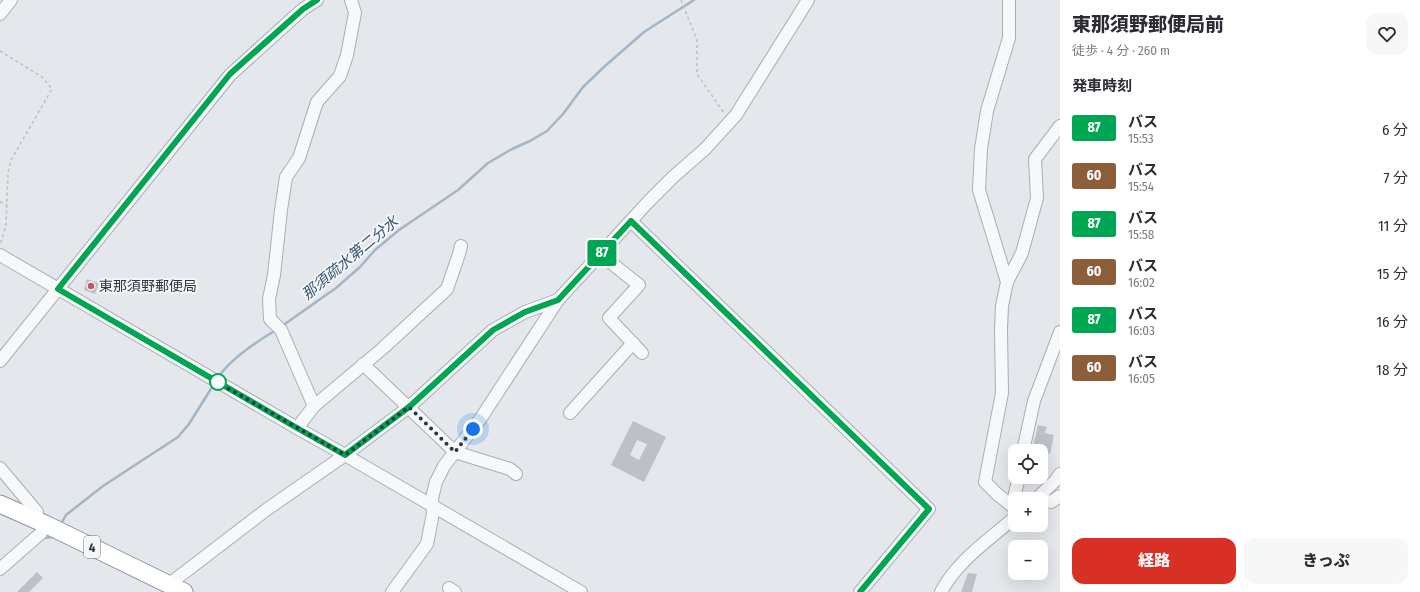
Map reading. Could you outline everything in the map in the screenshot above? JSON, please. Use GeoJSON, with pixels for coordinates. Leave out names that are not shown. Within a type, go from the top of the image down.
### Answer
{"type":"FeatureCollection","features":[{"type":"Feature","properties":{"kind":"highway","name":"4"},"geometry":{"type":"LineString","coordinates":[[0,504],[184,592]]}},
{"type":"Feature","properties":{"kind":"street"},"geometry":{"type":"LineString","coordinates":[[0,14],[11,0]]}},
{"type":"Feature","properties":{"kind":"street"},"geometry":{"type":"LineString","coordinates":[[0,361],[230,74],[303,9],[317,0]]}},
{"type":"Feature","properties":{"kind":"street"},"geometry":{"type":"LineString","coordinates":[[314,406],[281,330],[270,319],[269,299],[274,275],[286,177],[298,158],[317,102],[340,76],[347,55],[355,13],[351,0]]}},
{"type":"Feature","properties":{"kind":"street"},"geometry":{"type":"LineString","coordinates":[[392,592],[426,544],[433,513],[432,498],[436,482],[444,466],[481,418],[558,300],[672,178],[705,149],[736,115],[808,0]]}},
{"type":"Feature","properties":{"kind":"street"},"geometry":{"type":"LineString","coordinates":[[1007,282],[980,190],[981,148],[987,111],[1009,38],[1009,0]]}},
{"type":"Feature","properties":{"kind":"street"},"geometry":{"type":"LineString","coordinates":[[1008,504],[985,482],[1002,393],[1002,306],[1007,282],[1022,253],[1037,198],[1035,159],[1060,126]]}},
{"type":"Feature","properties":{"kind":"street"},"geometry":{"type":"LineString","coordinates":[[631,221],[929,509],[860,592]]}},
{"type":"Feature","properties":{"kind":"street"},"geometry":{"type":"LineString","coordinates":[[297,428],[314,406],[447,289],[461,246]]}},
{"type":"Feature","properties":{"kind":"street"},"geometry":{"type":"LineString","coordinates":[[600,254],[639,285],[609,318],[642,353]]}},
{"type":"Feature","properties":{"kind":"street"},"geometry":{"type":"LineString","coordinates":[[0,255],[581,592]]}},
{"type":"Feature","properties":{"kind":"street"},"geometry":{"type":"LineString","coordinates":[[168,585],[266,510],[345,455],[409,407],[493,330],[525,312],[558,300]]}},
{"type":"Feature","properties":{"kind":"street"},"geometry":{"type":"LineString","coordinates":[[1025,444],[1034,401],[1060,332]]}},
{"type":"Feature","properties":{"kind":"street"},"geometry":{"type":"LineString","coordinates":[[570,413],[633,343]]}},
{"type":"Feature","properties":{"kind":"street"},"geometry":{"type":"LineString","coordinates":[[363,364],[455,452],[510,469],[516,474]]}},
{"type":"Feature","properties":{"kind":"street"},"geometry":{"type":"LineString","coordinates":[[0,468],[37,512],[41,533],[0,569]]}},
{"type":"Feature","properties":{"kind":"street"},"geometry":{"type":"LineString","coordinates":[[1043,492],[1060,474]]}},
{"type":"Feature","properties":{"kind":"street"},"geometry":{"type":"LineString","coordinates":[[1048,501],[1051,502],[1060,496]]}},
{"type":"Feature","properties":{"kind":"street"},"geometry":{"type":"LineString","coordinates":[[941,592],[944,585],[960,564],[1008,516]]}},
{"type":"Feature","properties":{"kind":"path"},"geometry":{"type":"LineString","coordinates":[[681,0],[697,40],[697,74],[730,122]]}},
{"type":"Feature","properties":{"kind":"path"},"geometry":{"type":"LineString","coordinates":[[0,51],[42,77],[52,89],[11,160],[8,173],[6,226],[0,246]]}},
{"type":"Feature","properties":{"kind":"path"},"geometry":{"type":"LineString","coordinates":[[0,202],[7,205]]}},
{"type":"Feature","properties":{"kind":"building","name":"東那須野郵便局"},"geometry":{"type":"Polygon","coordinates":[[[87,279],[99,283],[95,294],[84,290],[87,279]]]}},
{"type":"Feature","properties":{"kind":"building"},"geometry":{"type":"Polygon","coordinates":[[[633,421],[666,437],[644,482],[611,465],[633,421]],[[637,440],[630,455],[639,460],[647,444],[637,440]]]}},
{"type":"Feature","properties":{"kind":"building"},"geometry":{"type":"Polygon","coordinates":[[[1038,425],[1047,427],[1045,433],[1054,435],[1050,454],[1048,453],[1048,444],[1034,444],[1038,425]]]}},
{"type":"Feature","properties":{"kind":"building"},"geometry":{"type":"Polygon","coordinates":[[[37,572],[43,578],[29,592],[17,592],[37,572]]]}},
{"type":"Feature","properties":{"kind":"building"},"geometry":{"type":"Polygon","coordinates":[[[968,573],[977,574],[972,592],[961,592],[968,573]]]}},
{"type":"Feature","properties":{"kind":"waterway","name":"那須疏水第二分水"},"geometry":{"type":"LineString","coordinates":[[282,326],[336,288],[360,267],[375,250],[399,230],[458,190],[488,163],[547,131],[563,114],[583,87],[605,66],[644,32],[694,0]]}},
{"type":"Feature","properties":{"kind":"waterway","name":"那須疏水第二分水"},"geometry":{"type":"LineString","coordinates":[[217,379],[236,358],[276,330]]}},
{"type":"Feature","properties":{"kind":"waterway","name":"那須疏水第二分水"},"geometry":{"type":"LineString","coordinates":[[61,524],[66,515],[103,486],[178,437],[189,424],[214,384]]}},
{"type":"Feature","properties":{"kind":"waterway","name":"那須疏水第二分水"},"geometry":{"type":"LineString","coordinates":[[43,538],[55,536]]}},
{"type":"Feature","properties":{"kind":"bus line","name":"87"},"geometry":{"type":"LineString","coordinates":[[317,0],[303,9],[230,74],[58,289],[345,455],[409,407],[432,384],[493,330],[525,312],[558,300],[631,221],[929,509],[860,592]]}},
{"type":"Feature","properties":{"kind":"place","name":"東那須野郵便局"},"geometry":{"type":"Point","coordinates":[91,286]}},
{"type":"Feature","properties":{"kind":"route"},"geometry":{"type":"LineString","coordinates":[[218,382],[345,455],[409,407],[455,452],[473,429]]}}]}
